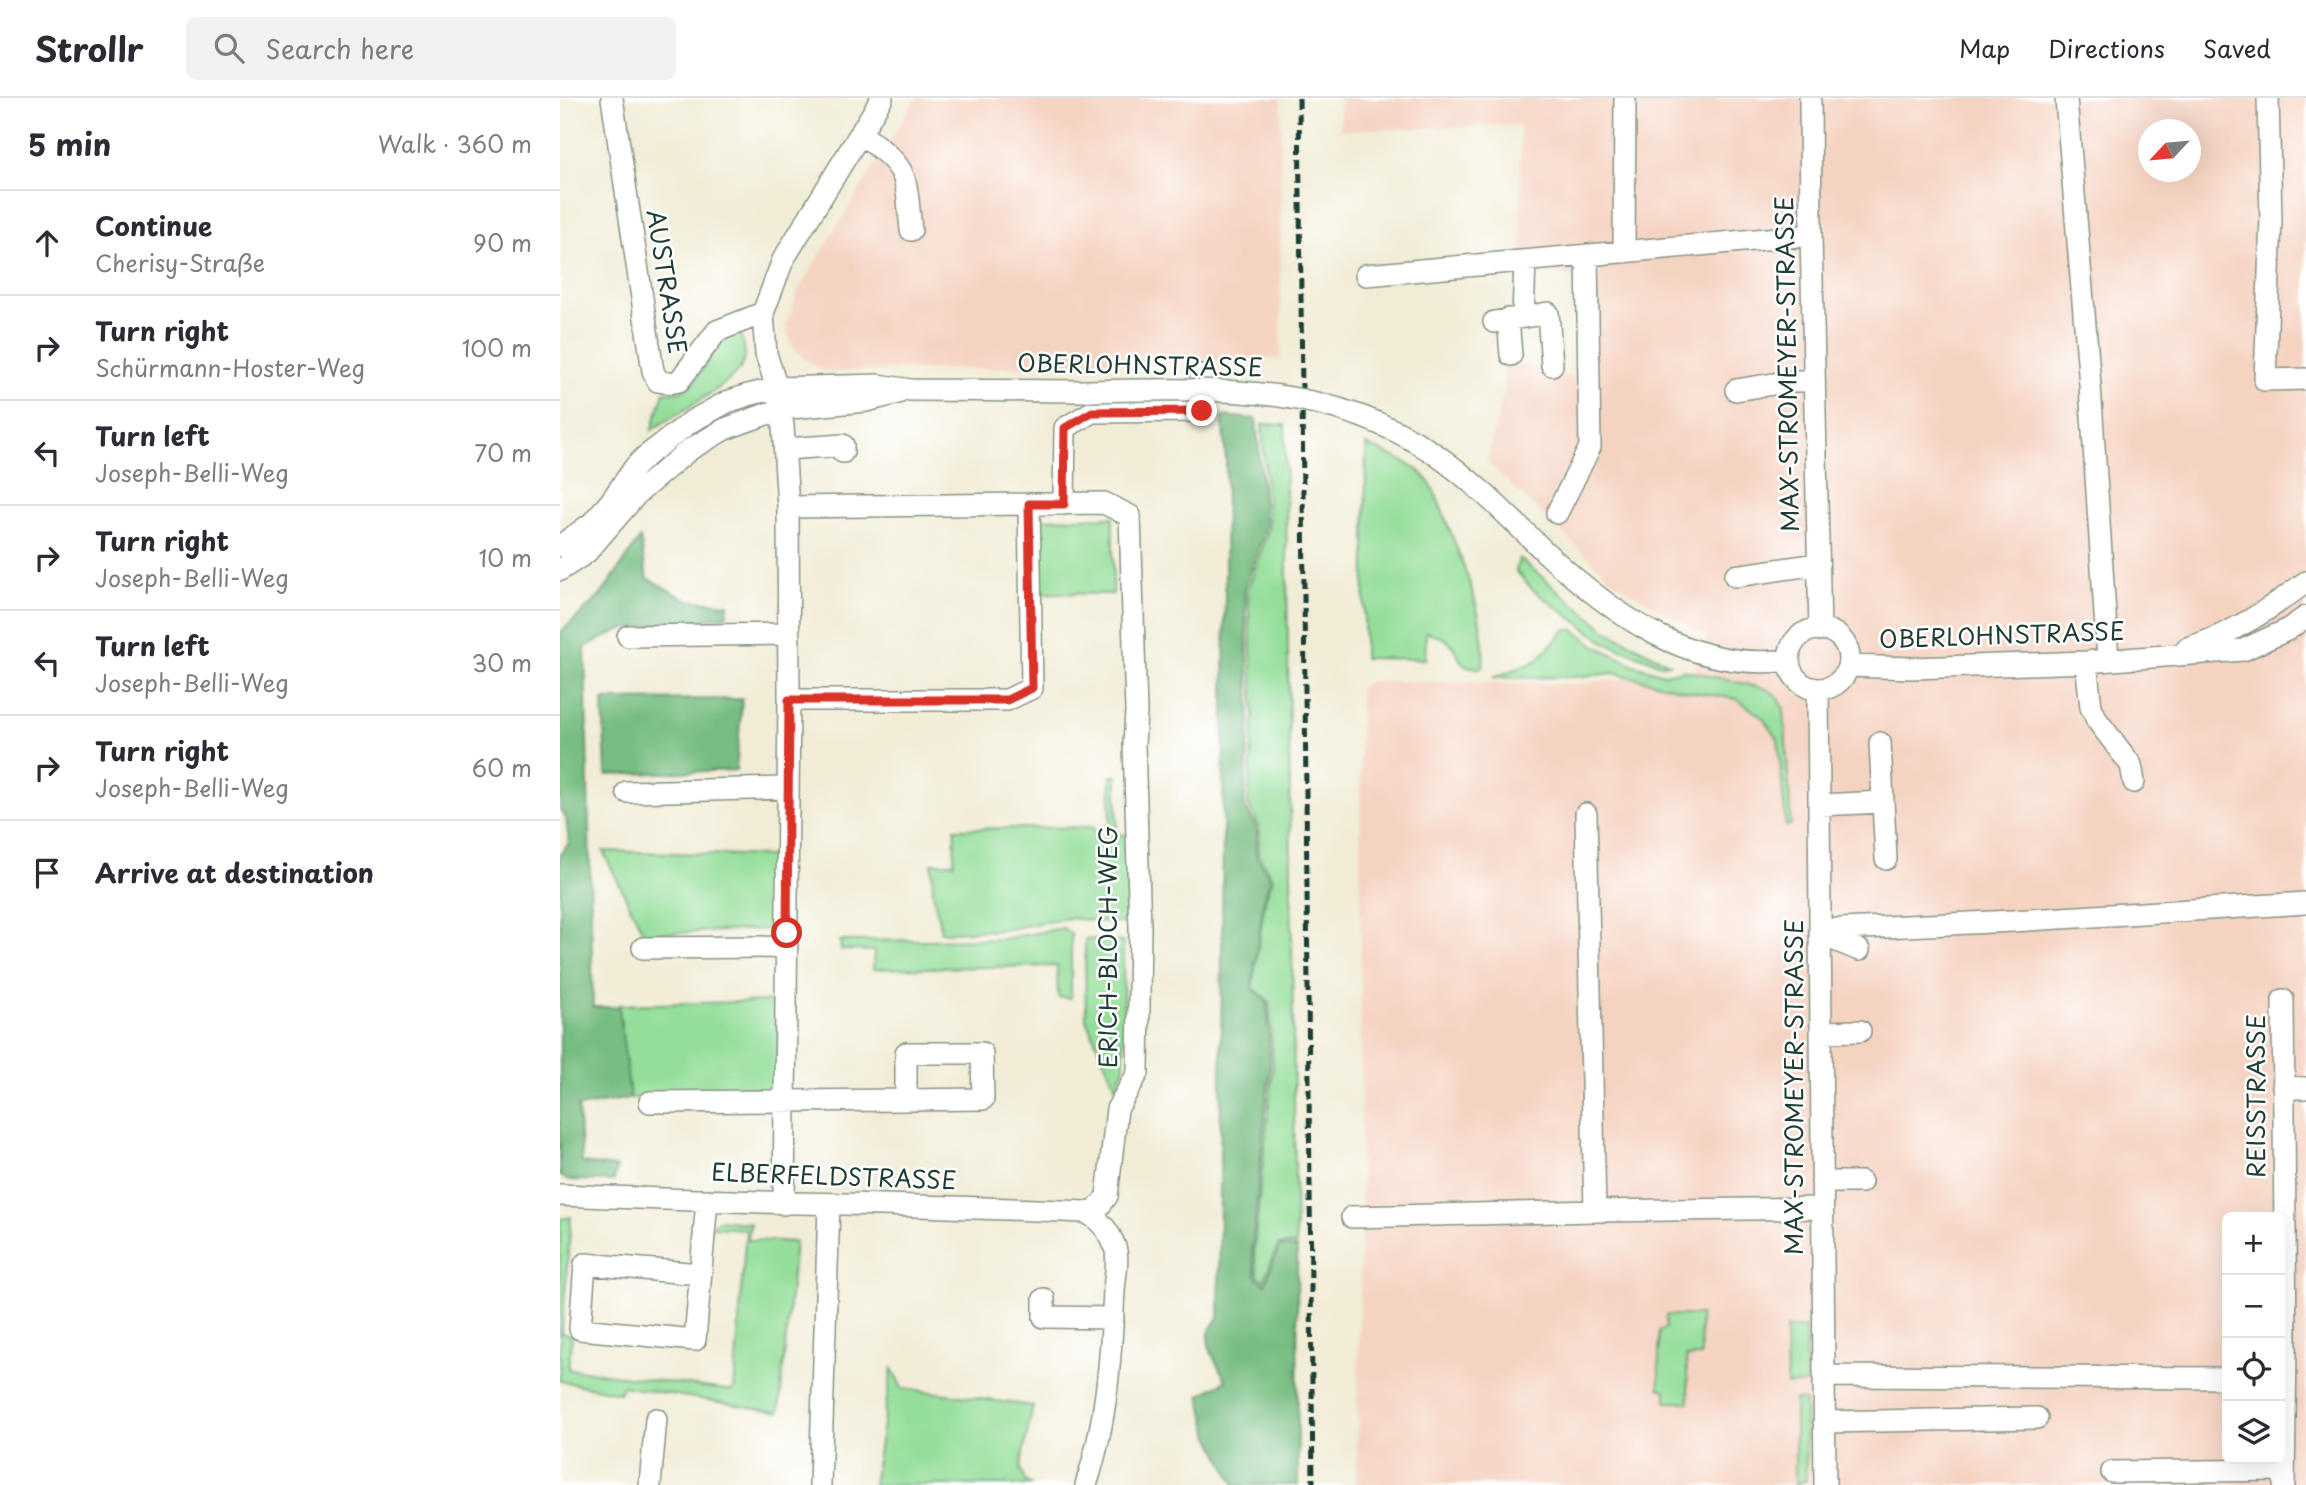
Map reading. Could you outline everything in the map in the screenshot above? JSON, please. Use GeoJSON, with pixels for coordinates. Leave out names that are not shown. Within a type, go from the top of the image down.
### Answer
{"type":"FeatureCollection","features":[{"type":"Feature","properties":{"kind":"street","name":"AUSTRASSE"},"geometry":{"type":"LineString","coordinates":[[612,98],[653,371],[658,380],[668,383],[679,381],[717,331],[763,313]]}},
{"type":"Feature","properties":{"kind":"street"},"geometry":{"type":"LineString","coordinates":[[1624,252],[1625,98]]}},
{"type":"Feature","properties":{"kind":"street","name":"MAX-STROMEYER-STRASSE"},"geometry":{"type":"LineString","coordinates":[[1810,98],[1820,630]]}},
{"type":"Feature","properties":{"kind":"street"},"geometry":{"type":"LineString","coordinates":[[2066,98],[2090,385],[2097,661],[2091,706],[2097,720],[2132,765],[2134,782]]}},
{"type":"Feature","properties":{"kind":"street"},"geometry":{"type":"LineString","coordinates":[[2269,98],[2271,219],[2265,380],[2306,379]]}},
{"type":"Feature","properties":{"kind":"street"},"geometry":{"type":"LineString","coordinates":[[784,1203],[789,700],[788,507],[779,398],[766,354],[763,313],[783,260],[861,134],[874,102]]}},
{"type":"Feature","properties":{"kind":"street"},"geometry":{"type":"LineString","coordinates":[[861,134],[891,156],[901,168],[906,179],[911,230]]}},
{"type":"Feature","properties":{"kind":"street"},"geometry":{"type":"LineString","coordinates":[[1366,275],[1811,235]]}},
{"type":"Feature","properties":{"kind":"street"},"geometry":{"type":"LineString","coordinates":[[1557,513],[1590,447],[1587,255]]}},
{"type":"Feature","properties":{"kind":"street"},"geometry":{"type":"LineString","coordinates":[[1511,355],[1514,318],[1529,261]]}},
{"type":"Feature","properties":{"kind":"street"},"geometry":{"type":"LineString","coordinates":[[1514,318],[1548,313],[1552,365]]}},
{"type":"Feature","properties":{"kind":"street"},"geometry":{"type":"LineString","coordinates":[[788,507],[1064,504],[1065,428],[1092,412],[1202,411],[1201,375]]}},
{"type":"Feature","properties":{"kind":"street"},"geometry":{"type":"LineString","coordinates":[[1736,390],[1792,382],[1814,382]]}},
{"type":"Feature","properties":{"kind":"street","name":"OBERLOHNSTRASSE"},"geometry":{"type":"LineString","coordinates":[[560,546],[592,523],[635,467],[672,435],[727,402],[779,398],[866,401],[911,390],[1199,389],[1259,392],[1326,405],[1362,417],[1430,451],[1476,486],[1603,603],[1671,642],[1704,655],[1737,662],[1772,663],[1789,660]]}},
{"type":"Feature","properties":{"kind":"street","name":"OBERLOHNSTRASSE"},"geometry":{"type":"LineString","coordinates":[[560,570],[586,553],[637,494],[689,450],[779,398]]}},
{"type":"Feature","properties":{"kind":"street"},"geometry":{"type":"LineString","coordinates":[[785,449],[843,445],[843,452]]}},
{"type":"Feature","properties":{"kind":"street","name":"ERICH-BLOCH-WEG"},"geometry":{"type":"LineString","coordinates":[[1064,504],[1104,503],[1130,516],[1136,712],[1133,744],[1140,928],[1138,1073],[1117,1109],[1107,1196],[1093,1215]]}},
{"type":"Feature","properties":{"kind":"street"},"geometry":{"type":"LineString","coordinates":[[789,700],[1007,700],[1032,688],[1029,504]]}},
{"type":"Feature","properties":{"kind":"street"},"geometry":{"type":"LineString","coordinates":[[1735,576],[1818,564]]}},
{"type":"Feature","properties":{"kind":"street","name":"OBERLOHNSTRASSE"},"geometry":{"type":"LineString","coordinates":[[2158,656],[2212,639],[2243,624],[2306,582]]}},
{"type":"Feature","properties":{"kind":"street","name":"OBERLOHNSTRASSE"},"geometry":{"type":"LineString","coordinates":[[1849,666],[1913,668],[2097,661],[2243,650],[2287,630],[2306,617]]}},
{"type":"Feature","properties":{"kind":"street"},"geometry":{"type":"LineString","coordinates":[[1818,689],[1807,687],[1798,680],[1789,660],[1798,638],[1812,630],[1820,630]]}},
{"type":"Feature","properties":{"kind":"street","name":"OBERLOHNSTRASSE"},"geometry":{"type":"LineString","coordinates":[[1818,689],[1834,686],[1849,666],[1843,641],[1829,631],[1820,630]]}},
{"type":"Feature","properties":{"kind":"street"},"geometry":{"type":"LineString","coordinates":[[628,636],[788,634]]}},
{"type":"Feature","properties":{"kind":"street","name":"MAX-STROMEYER-STRASSE"},"geometry":{"type":"LineString","coordinates":[[1818,689],[1825,1485]]}},
{"type":"Feature","properties":{"kind":"street"},"geometry":{"type":"LineString","coordinates":[[1880,743],[1886,859]]}},
{"type":"Feature","properties":{"kind":"street"},"geometry":{"type":"LineString","coordinates":[[627,792],[787,788]]}},
{"type":"Feature","properties":{"kind":"street"},"geometry":{"type":"LineString","coordinates":[[1819,805],[1883,802]]}},
{"type":"Feature","properties":{"kind":"street"},"geometry":{"type":"LineString","coordinates":[[1586,814],[1595,1211]]}},
{"type":"Feature","properties":{"kind":"street"},"geometry":{"type":"LineString","coordinates":[[1820,932],[2306,903]]}},
{"type":"Feature","properties":{"kind":"street"},"geometry":{"type":"LineString","coordinates":[[1820,932],[1860,950]]}},
{"type":"Feature","properties":{"kind":"street"},"geometry":{"type":"LineString","coordinates":[[643,948],[787,947]]}},
{"type":"Feature","properties":{"kind":"street","name":"REISSTRASSE"},"geometry":{"type":"LineString","coordinates":[[2283,1000],[2283,1087],[2296,1349],[2285,1374]]}},
{"type":"Feature","properties":{"kind":"street"},"geometry":{"type":"LineString","coordinates":[[1821,1032],[1860,1031]]}},
{"type":"Feature","properties":{"kind":"street"},"geometry":{"type":"LineString","coordinates":[[2283,1087],[2306,1087]]}},
{"type":"Feature","properties":{"kind":"street"},"geometry":{"type":"LineString","coordinates":[[650,1102],[906,1100]]}},
{"type":"Feature","properties":{"kind":"street"},"geometry":{"type":"LineString","coordinates":[[1822,1182],[1861,1182]]}},
{"type":"Feature","properties":{"kind":"street","name":"ELBERFELDSTRASSE"},"geometry":{"type":"LineString","coordinates":[[563,1194],[829,1205],[1006,1208],[1085,1212],[1093,1215]]}},
{"type":"Feature","properties":{"kind":"street"},"geometry":{"type":"LineString","coordinates":[[700,1274],[585,1264],[580,1329],[695,1340],[707,1200]]}},
{"type":"Feature","properties":{"kind":"street"},"geometry":{"type":"LineString","coordinates":[[820,1485],[829,1205]]}},
{"type":"Feature","properties":{"kind":"street"},"geometry":{"type":"LineString","coordinates":[[1352,1217],[1822,1208]]}},
{"type":"Feature","properties":{"kind":"street"},"geometry":{"type":"LineString","coordinates":[[1086,1485],[1093,1464],[1108,1389],[1116,1249],[1103,1225],[1093,1215]]}},
{"type":"Feature","properties":{"kind":"street"},"geometry":{"type":"LineString","coordinates":[[1044,1299],[1044,1317],[1113,1318]]}},
{"type":"Feature","properties":{"kind":"street"},"geometry":{"type":"LineString","coordinates":[[1824,1376],[2222,1378]]}},
{"type":"Feature","properties":{"kind":"street","name":"REISSTRASSE"},"geometry":{"type":"LineString","coordinates":[[2283,1401],[2284,1477]]}},
{"type":"Feature","properties":{"kind":"street"},"geometry":{"type":"LineString","coordinates":[[1824,1422],[2037,1418]]}},
{"type":"Feature","properties":{"kind":"street"},"geometry":{"type":"LineString","coordinates":[[650,1485],[656,1419]]}},
{"type":"Feature","properties":{"kind":"street"},"geometry":{"type":"LineString","coordinates":[[2112,1472],[2284,1477]]}},
{"type":"Feature","properties":{"kind":"shaded area"},"geometry":{"type":"Polygon","coordinates":[[[916,98],[1281,98],[1281,359],[824,371],[804,359],[790,342],[786,325],[797,292],[916,98]]]}},
{"type":"Feature","properties":{"kind":"shaded area"},"geometry":{"type":"Polygon","coordinates":[[[1340,98],[2306,98],[2306,1485],[1356,1485],[1361,1236],[1360,687],[1369,681],[1573,684],[1636,678],[1687,691],[1708,636],[1611,579],[1487,462],[1505,387],[1503,360],[1575,378],[1574,295],[1577,288],[1573,279],[1562,273],[1553,274],[1552,259],[1521,262],[1520,125],[1340,130],[1340,98]]]}},
{"type":"Feature","properties":{"kind":"green space"},"geometry":{"type":"Polygon","coordinates":[[[739,331],[745,355],[738,371],[716,389],[652,430],[664,392],[677,392],[692,385],[723,338],[739,331]]]}},
{"type":"Feature","properties":{"kind":"green space"},"geometry":{"type":"Polygon","coordinates":[[[1222,416],[1256,419],[1266,527],[1245,589],[1250,716],[1244,806],[1257,827],[1256,856],[1271,879],[1264,897],[1252,987],[1267,1002],[1270,1064],[1252,1251],[1256,1277],[1265,1284],[1279,1247],[1297,1248],[1298,1485],[1235,1485],[1210,1436],[1200,1395],[1226,1381],[1208,1341],[1212,1326],[1219,1318],[1226,461],[1222,416]]]}},
{"type":"Feature","properties":{"kind":"green space"},"geometry":{"type":"Polygon","coordinates":[[[1262,424],[1285,425],[1296,1245],[1278,1245],[1264,1280],[1258,1276],[1254,1250],[1273,1065],[1269,1001],[1252,987],[1266,897],[1273,879],[1258,854],[1260,827],[1248,805],[1254,716],[1248,590],[1269,527],[1262,424]]]}},
{"type":"Feature","properties":{"kind":"green space"},"geometry":{"type":"Polygon","coordinates":[[[1366,445],[1414,468],[1427,479],[1432,488],[1472,592],[1481,630],[1483,668],[1467,666],[1448,641],[1426,632],[1425,659],[1364,658],[1366,445]]]}},
{"type":"Feature","properties":{"kind":"green space"},"geometry":{"type":"Polygon","coordinates":[[[1113,517],[1113,594],[1042,593],[1040,519],[1113,517]]]}},
{"type":"Feature","properties":{"kind":"green space"},"geometry":{"type":"Polygon","coordinates":[[[640,538],[647,578],[687,600],[728,604],[727,616],[622,629],[585,647],[593,1007],[619,1007],[630,1098],[578,1107],[582,1163],[617,1167],[614,1181],[567,1180],[560,1176],[560,854],[569,843],[566,818],[560,810],[560,633],[601,595],[640,538]]]}},
{"type":"Feature","properties":{"kind":"green space"},"geometry":{"type":"Polygon","coordinates":[[[1519,558],[1607,631],[1670,664],[1661,664],[1606,643],[1533,590],[1516,571],[1519,558]]]}},
{"type":"Feature","properties":{"kind":"green space"},"geometry":{"type":"Polygon","coordinates":[[[1566,629],[1574,630],[1596,646],[1634,665],[1664,674],[1684,670],[1767,689],[1776,696],[1784,709],[1791,825],[1786,826],[1778,739],[1763,718],[1737,699],[1687,691],[1615,673],[1573,677],[1493,678],[1536,661],[1566,629]]]}},
{"type":"Feature","properties":{"kind":"green space"},"geometry":{"type":"Polygon","coordinates":[[[742,699],[736,770],[606,775],[603,700],[742,699]]]}},
{"type":"Feature","properties":{"kind":"green space"},"geometry":{"type":"Polygon","coordinates":[[[1111,776],[1117,776],[1117,835],[1129,834],[1130,924],[1068,918],[1002,930],[941,932],[933,893],[932,863],[954,863],[955,829],[1094,827],[1095,839],[1110,839],[1111,776]]]}},
{"type":"Feature","properties":{"kind":"green space"},"geometry":{"type":"Polygon","coordinates":[[[603,851],[775,856],[773,929],[644,934],[603,851]]]}},
{"type":"Feature","properties":{"kind":"green space"},"geometry":{"type":"Polygon","coordinates":[[[1063,928],[1071,934],[1071,998],[1058,997],[1057,966],[873,969],[874,951],[841,950],[840,941],[1002,939],[1063,928]]]}},
{"type":"Feature","properties":{"kind":"green space"},"geometry":{"type":"Polygon","coordinates":[[[1085,939],[1123,942],[1124,1068],[1116,1088],[1086,1019],[1085,939]]]}},
{"type":"Feature","properties":{"kind":"green space"},"geometry":{"type":"Polygon","coordinates":[[[781,1001],[776,1096],[630,1098],[618,1005],[781,1001]]]}},
{"type":"Feature","properties":{"kind":"green space"},"geometry":{"type":"Polygon","coordinates":[[[571,1217],[562,1333],[572,1336],[568,1369],[734,1391],[746,1229],[711,1227],[718,1220],[750,1223],[748,1240],[795,1242],[779,1412],[622,1386],[619,1393],[560,1381],[560,1219],[571,1217]]]}},
{"type":"Feature","properties":{"kind":"green space"},"geometry":{"type":"Polygon","coordinates":[[[1666,1315],[1700,1315],[1701,1356],[1686,1357],[1689,1402],[1666,1402],[1666,1391],[1659,1388],[1659,1331],[1666,1328],[1666,1315]]]}},
{"type":"Feature","properties":{"kind":"green space"},"geometry":{"type":"Polygon","coordinates":[[[1786,1328],[1805,1328],[1806,1384],[1787,1385],[1786,1328]]]}},
{"type":"Feature","properties":{"kind":"green space"},"geometry":{"type":"Polygon","coordinates":[[[892,1369],[902,1388],[1033,1406],[1020,1469],[1026,1482],[1032,1485],[873,1485],[892,1369]]]}},
{"type":"Feature","properties":{"kind":"green space"},"geometry":{"type":"Polygon","coordinates":[[[1795,1400],[1805,1401],[1806,1480],[1795,1485],[1795,1400]]]}},
{"type":"Feature","properties":{"kind":"railway"},"geometry":{"type":"LineString","coordinates":[[1299,98],[1313,1485]]}},
{"type":"Feature","properties":{"kind":"route"},"geometry":{"type":"LineString","coordinates":[[787,933],[789,700],[1007,700],[1032,688],[1029,504],[1064,504],[1065,428],[1092,412],[1202,411]]}}]}
